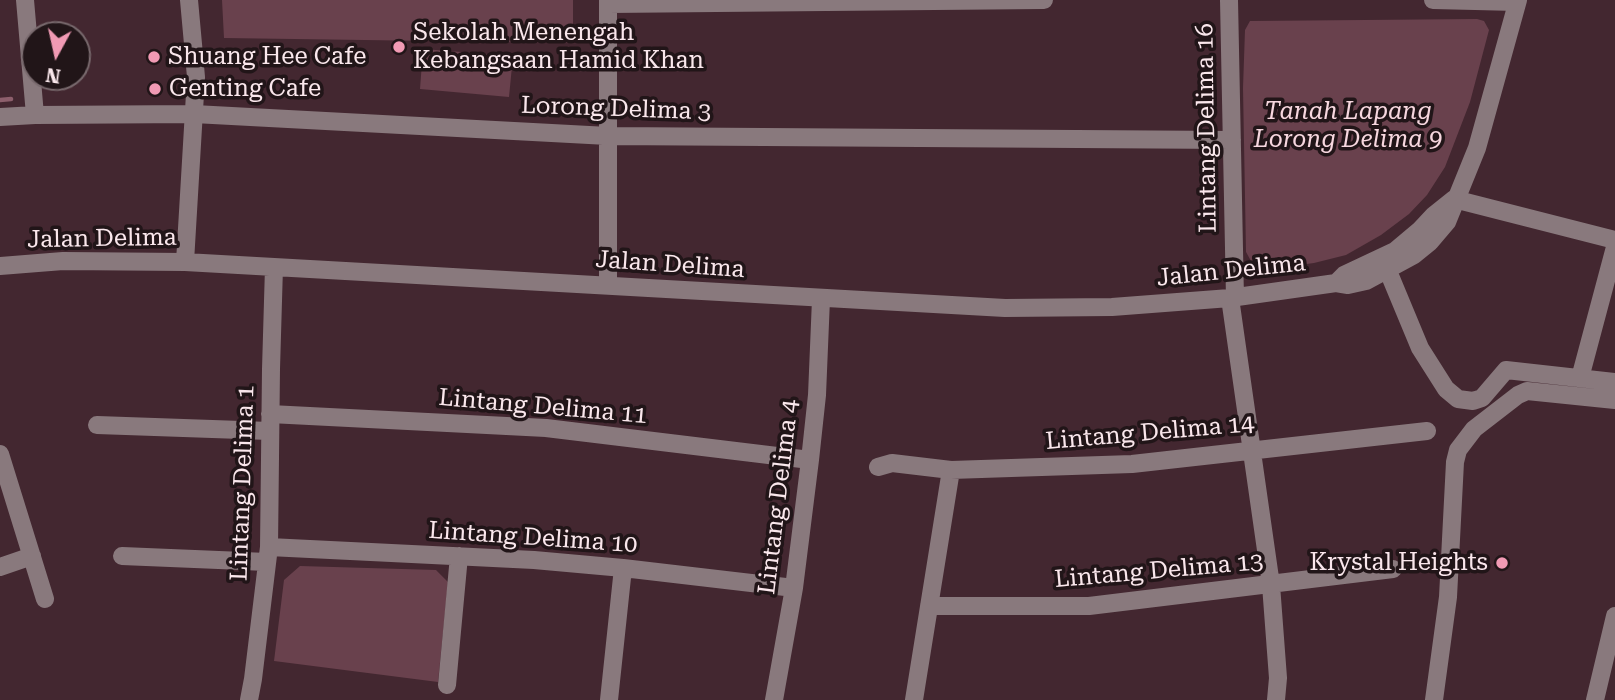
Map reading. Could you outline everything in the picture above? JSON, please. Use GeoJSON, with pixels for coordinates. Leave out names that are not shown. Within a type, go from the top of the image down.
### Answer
{"type":"FeatureCollection","features":[{"type":"Feature","properties":{"kind":"street"},"geometry":{"type":"LineString","coordinates":[[25,0],[35,115]]}},
{"type":"Feature","properties":{"kind":"street"},"geometry":{"type":"LineString","coordinates":[[186,262],[196,77],[189,0]]}},
{"type":"Feature","properties":{"kind":"street"},"geometry":{"type":"LineString","coordinates":[[608,285],[608,2],[1044,0]]}},
{"type":"Feature","properties":{"kind":"street","name":"Lintang Delima 16"},"geometry":{"type":"LineString","coordinates":[[1230,0],[1232,298],[1270,585],[1278,678],[1276,700]]}},
{"type":"Feature","properties":{"kind":"street"},"geometry":{"type":"LineString","coordinates":[[1433,0],[1518,1]]}},
{"type":"Feature","properties":{"kind":"street","name":"Jalan Delima"},"geometry":{"type":"LineString","coordinates":[[0,266],[63,261],[186,262],[1005,308],[1112,307],[1232,298],[1336,283],[1348,285],[1366,281],[1414,256],[1447,222],[1454,199],[1477,148],[1518,1]]}},
{"type":"Feature","properties":{"kind":"street","name":"Lorong Delima 3"},"geometry":{"type":"LineString","coordinates":[[0,117],[194,114],[608,136],[1232,140]]}},
{"type":"Feature","properties":{"kind":"street"},"geometry":{"type":"LineString","coordinates":[[1454,199],[1615,240]]}},
{"type":"Feature","properties":{"kind":"street","name":"Jalan Delima"},"geometry":{"type":"LineString","coordinates":[[1336,283],[1344,275],[1395,251],[1454,199]]}},
{"type":"Feature","properties":{"kind":"street"},"geometry":{"type":"LineString","coordinates":[[1580,378],[1615,247]]}},
{"type":"Feature","properties":{"kind":"street","name":"Lintang Delima 1"},"geometry":{"type":"LineString","coordinates":[[248,700],[268,555],[274,267]]}},
{"type":"Feature","properties":{"kind":"street"},"geometry":{"type":"LineString","coordinates":[[1388,271],[1420,348],[1446,389],[1464,401],[1482,398],[1506,370],[1615,382]]}},
{"type":"Feature","properties":{"kind":"street","name":"Lintang Delima 4"},"geometry":{"type":"LineString","coordinates":[[774,700],[794,588],[810,460],[817,395],[821,299]]}},
{"type":"Feature","properties":{"kind":"street"},"geometry":{"type":"LineString","coordinates":[[1434,700],[1448,597],[1455,462],[1458,450],[1474,429],[1527,391],[1615,400]]}},
{"type":"Feature","properties":{"kind":"street","name":"Lintang Delima 11"},"geometry":{"type":"LineString","coordinates":[[97,425],[270,422],[546,428],[810,460]]}},
{"type":"Feature","properties":{"kind":"street","name":"Lintang Delima 14"},"geometry":{"type":"LineString","coordinates":[[878,467],[892,463],[951,470],[1132,464],[1427,431]]}},
{"type":"Feature","properties":{"kind":"street"},"geometry":{"type":"LineString","coordinates":[[0,454],[45,598]]}},
{"type":"Feature","properties":{"kind":"street"},"geometry":{"type":"LineString","coordinates":[[914,700],[951,470]]}},
{"type":"Feature","properties":{"kind":"street"},"geometry":{"type":"LineString","coordinates":[[0,567],[32,556]]}},
{"type":"Feature","properties":{"kind":"street","name":"Lintang Delima 10"},"geometry":{"type":"LineString","coordinates":[[122,556],[458,556],[624,568],[794,588]]}},
{"type":"Feature","properties":{"kind":"street"},"geometry":{"type":"LineString","coordinates":[[447,685],[458,556]]}},
{"type":"Feature","properties":{"kind":"street"},"geometry":{"type":"LineString","coordinates":[[609,700],[624,568]]}},
{"type":"Feature","properties":{"kind":"street","name":"Lintang Delima 13"},"geometry":{"type":"LineString","coordinates":[[929,606],[1089,606],[1393,569]]}},
{"type":"Feature","properties":{"kind":"street"},"geometry":{"type":"LineString","coordinates":[[1595,700],[1615,616]]}},
{"type":"Feature","properties":{"kind":"green space"},"geometry":{"type":"Polygon","coordinates":[[[222,0],[573,0],[573,43],[224,38],[222,0]]]}},
{"type":"Feature","properties":{"kind":"green space","name":"Tanah Lapang Lorong Delima 9"},"geometry":{"type":"Polygon","coordinates":[[[1250,21],[1484,21],[1489,30],[1470,102],[1445,167],[1427,195],[1409,214],[1381,235],[1346,255],[1314,263],[1269,269],[1251,261],[1246,252],[1243,88],[1245,30],[1250,21]]]}},
{"type":"Feature","properties":{"kind":"green space"},"geometry":{"type":"Polygon","coordinates":[[[423,49],[513,56],[509,97],[420,89],[423,49]]]}},
{"type":"Feature","properties":{"kind":"green space"},"geometry":{"type":"Polygon","coordinates":[[[300,566],[436,570],[448,582],[438,682],[274,661],[284,580],[300,566]]]}},
{"type":"Feature","properties":{"kind":"waterway"},"geometry":{"type":"LineString","coordinates":[[0,100],[11,99]]}},
{"type":"Feature","properties":{"kind":"place","name":"Sekolah Menengah Kebangsaan Hamid Khan"},"geometry":{"type":"Point","coordinates":[399,47]}},
{"type":"Feature","properties":{"kind":"place","name":"Shuang Hee Cafe"},"geometry":{"type":"Point","coordinates":[154,57]}},
{"type":"Feature","properties":{"kind":"place","name":"Genting Cafe"},"geometry":{"type":"Point","coordinates":[155,89]}},
{"type":"Feature","properties":{"kind":"place","name":"Krystal Heights"},"geometry":{"type":"Point","coordinates":[1502,563]}}]}
